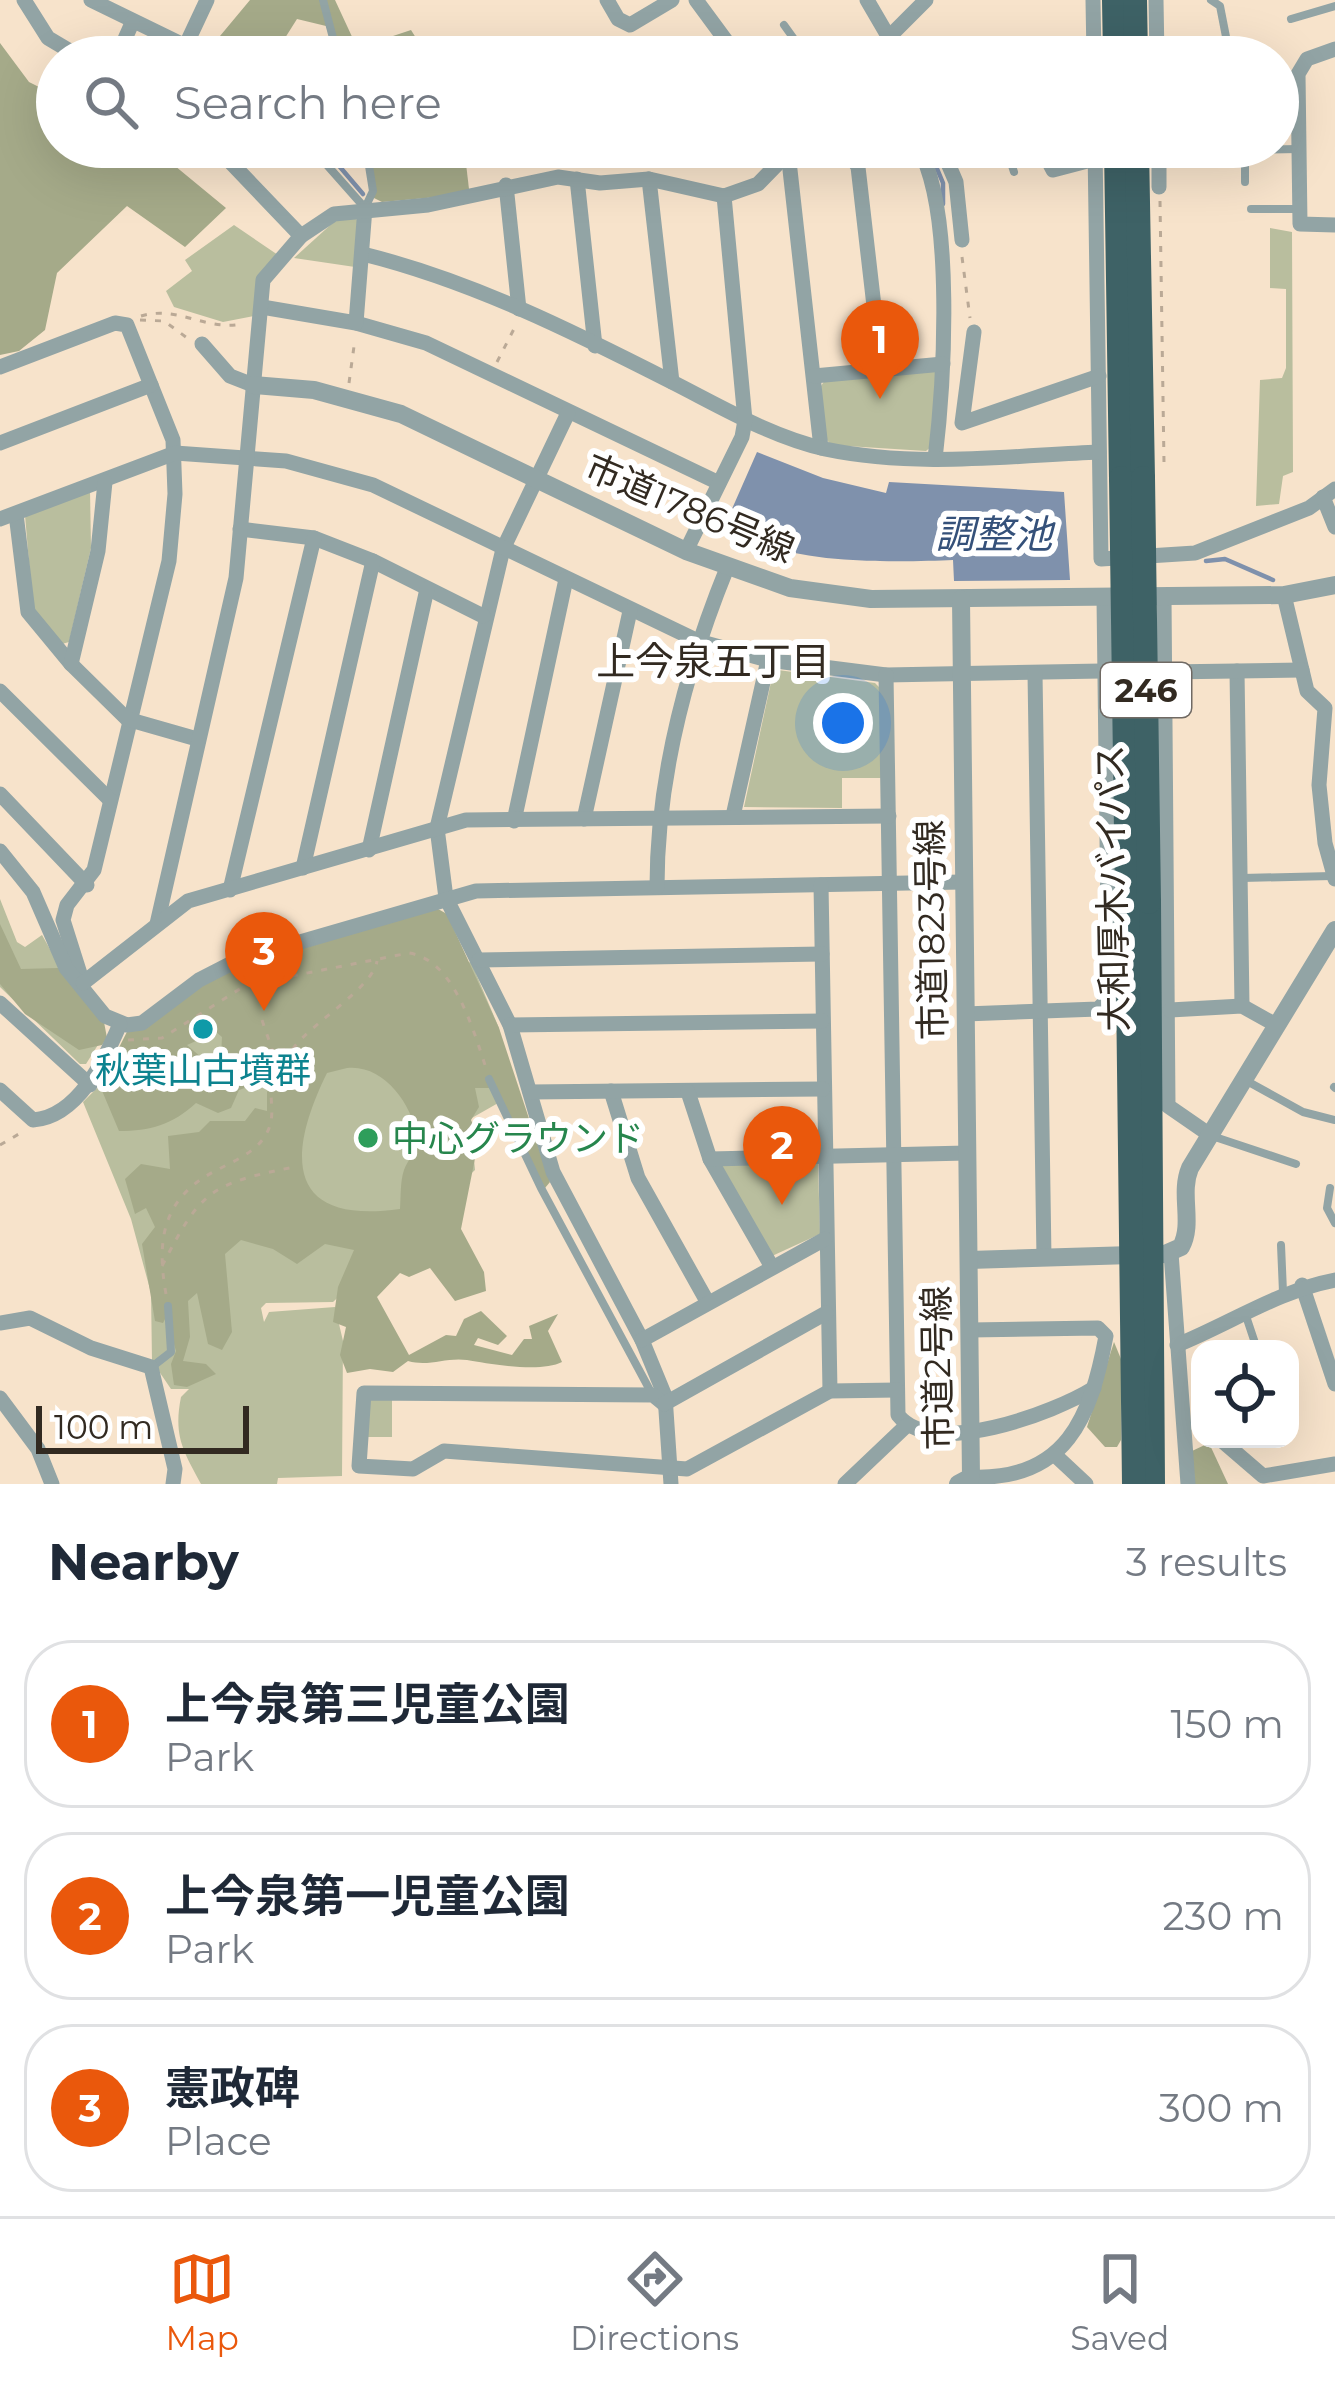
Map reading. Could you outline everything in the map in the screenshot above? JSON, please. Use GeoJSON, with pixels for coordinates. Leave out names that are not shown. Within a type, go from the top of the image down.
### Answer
{"type":"FeatureCollection","features":[{"type":"Feature","properties":{"kind":"highway"},"geometry":{"type":"LineString","coordinates":[[1114,0],[1115,36]]}},
{"type":"Feature","properties":{"kind":"highway"},"geometry":{"type":"LineString","coordinates":[[1135,0],[1136,36]]}},
{"type":"Feature","properties":{"kind":"highway","name":"大和厚木バイパス"},"geometry":{"type":"LineString","coordinates":[[1104,168],[1139,473]]}},
{"type":"Feature","properties":{"kind":"highway","name":"大和厚木バイパス"},"geometry":{"type":"LineString","coordinates":[[1137,168],[1138,903],[1152,1254],[1154,1484]]}},
{"type":"Feature","properties":{"kind":"highway","name":"大和厚木バイパス"},"geometry":{"type":"LineString","coordinates":[[1134,1484],[1152,1254]]}},
{"type":"Feature","properties":{"kind":"street"},"geometry":{"type":"LineString","coordinates":[[24,0],[47,36]]}},
{"type":"Feature","properties":{"kind":"street"},"geometry":{"type":"LineString","coordinates":[[91,0],[132,23],[175,36]]}},
{"type":"Feature","properties":{"kind":"street"},"geometry":{"type":"LineString","coordinates":[[190,36],[207,0]]}},
{"type":"Feature","properties":{"kind":"street"},"geometry":{"type":"LineString","coordinates":[[608,0],[618,19],[630,25],[672,0]]}},
{"type":"Feature","properties":{"kind":"street"},"geometry":{"type":"LineString","coordinates":[[696,0],[723,36]]}},
{"type":"Feature","properties":{"kind":"street"},"geometry":{"type":"LineString","coordinates":[[867,0],[887,36],[926,0]]}},
{"type":"Feature","properties":{"kind":"street"},"geometry":{"type":"LineString","coordinates":[[1093,0],[1094,36]]}},
{"type":"Feature","properties":{"kind":"street"},"geometry":{"type":"LineString","coordinates":[[1156,0],[1157,36]]}},
{"type":"Feature","properties":{"kind":"street"},"geometry":{"type":"LineString","coordinates":[[127,36],[132,23]]}},
{"type":"Feature","properties":{"kind":"street"},"geometry":{"type":"LineString","coordinates":[[1335,49],[1300,65],[1299,149],[1300,224],[1335,225]]}},
{"type":"Feature","properties":{"kind":"street"},"geometry":{"type":"LineString","coordinates":[[236,168],[302,236]]}},
{"type":"Feature","properties":{"kind":"street"},"geometry":{"type":"LineString","coordinates":[[157,924],[236,578],[264,275],[302,236],[334,214],[428,205],[506,184],[577,179],[649,179],[724,196],[758,184],[774,168]]}},
{"type":"Feature","properties":{"kind":"street"},"geometry":{"type":"LineString","coordinates":[[793,168],[821,448]]}},
{"type":"Feature","properties":{"kind":"street"},"geometry":{"type":"LineString","coordinates":[[858,168],[881,367]]}},
{"type":"Feature","properties":{"kind":"street"},"geometry":{"type":"LineString","coordinates":[[926,168],[936,192],[943,364],[935,459]]}},
{"type":"Feature","properties":{"kind":"street"},"geometry":{"type":"LineString","coordinates":[[950,168],[956,182],[962,240]]}},
{"type":"Feature","properties":{"kind":"street"},"geometry":{"type":"LineString","coordinates":[[1102,168],[1101,559],[1195,553],[1309,508],[1329,493],[1335,527]]}},
{"type":"Feature","properties":{"kind":"street"},"geometry":{"type":"LineString","coordinates":[[1160,168],[1160,187]]}},
{"type":"Feature","properties":{"kind":"street"},"geometry":{"type":"LineString","coordinates":[[577,179],[595,346]]}},
{"type":"Feature","properties":{"kind":"street"},"geometry":{"type":"LineString","coordinates":[[649,179],[672,382]]}},
{"type":"Feature","properties":{"kind":"street"},"geometry":{"type":"LineString","coordinates":[[506,184],[521,310]]}},
{"type":"Feature","properties":{"kind":"street"},"geometry":{"type":"LineString","coordinates":[[686,551],[745,420],[724,196]]}},
{"type":"Feature","properties":{"kind":"street"},"geometry":{"type":"LineString","coordinates":[[356,322],[365,208]]}},
{"type":"Feature","properties":{"kind":"street"},"geometry":{"type":"LineString","coordinates":[[363,254],[430,270],[745,420],[821,448],[883,458],[935,459],[1099,452]]}},
{"type":"Feature","properties":{"kind":"street"},"geometry":{"type":"LineString","coordinates":[[261,313],[356,322],[426,344],[718,483]]}},
{"type":"Feature","properties":{"kind":"street"},"geometry":{"type":"LineString","coordinates":[[0,367],[128,321],[175,453],[169,561],[87,885],[67,905],[63,920],[82,983]]}},
{"type":"Feature","properties":{"kind":"street"},"geometry":{"type":"LineString","coordinates":[[974,332],[962,423],[1099,376]]}},
{"type":"Feature","properties":{"kind":"street"},"geometry":{"type":"LineString","coordinates":[[196,342],[230,376],[253,385]]}},
{"type":"Feature","properties":{"kind":"street"},"geometry":{"type":"LineString","coordinates":[[814,376],[943,364]]}},
{"type":"Feature","properties":{"kind":"street"},"geometry":{"type":"LineString","coordinates":[[0,443],[151,385]]}},
{"type":"Feature","properties":{"kind":"street","name":"市道1786号線"},"geometry":{"type":"LineString","coordinates":[[253,385],[314,390],[376,405],[686,551],[728,568],[843,597],[1284,595],[1335,585]]}},
{"type":"Feature","properties":{"kind":"street"},"geometry":{"type":"LineString","coordinates":[[568,413],[503,548],[483,616],[437,828],[446,898],[510,1025],[553,1172],[642,1340],[658,1400],[671,1484]]}},
{"type":"Feature","properties":{"kind":"street"},"geometry":{"type":"LineString","coordinates":[[197,739],[127,719],[70,664],[28,612],[8,517],[175,453],[250,456],[351,476],[630,611],[698,641],[768,660],[886,675],[1102,671]]}},
{"type":"Feature","properties":{"kind":"street"},"geometry":{"type":"LineString","coordinates":[[70,664],[98,551],[105,482]]}},
{"type":"Feature","properties":{"kind":"street"},"geometry":{"type":"LineString","coordinates":[[241,529],[314,538],[373,560],[483,616]]}},
{"type":"Feature","properties":{"kind":"street"},"geometry":{"type":"LineString","coordinates":[[230,890],[314,538]]}},
{"type":"Feature","properties":{"kind":"street"},"geometry":{"type":"LineString","coordinates":[[303,868],[373,560]]}},
{"type":"Feature","properties":{"kind":"street"},"geometry":{"type":"LineString","coordinates":[[657,887],[657,818],[698,641],[728,568]]}},
{"type":"Feature","properties":{"kind":"street"},"geometry":{"type":"LineString","coordinates":[[514,821],[566,579]]}},
{"type":"Feature","properties":{"kind":"street"},"geometry":{"type":"LineString","coordinates":[[369,850],[427,590]]}},
{"type":"Feature","properties":{"kind":"street"},"geometry":{"type":"LineString","coordinates":[[1284,595],[1307,691],[1324,708],[1319,784],[1333,878]]}},
{"type":"Feature","properties":{"kind":"street"},"geometry":{"type":"LineString","coordinates":[[1164,597],[1168,1106],[1210,1135]]}},
{"type":"Feature","properties":{"kind":"street"},"geometry":{"type":"LineString","coordinates":[[965,1013],[1103,1006],[1109,998],[1104,598]]}},
{"type":"Feature","properties":{"kind":"street","name":"市道1823号線"},"geometry":{"type":"LineString","coordinates":[[962,599],[969,1260]]}},
{"type":"Feature","properties":{"kind":"street"},"geometry":{"type":"LineString","coordinates":[[584,819],[630,611]]}},
{"type":"Feature","properties":{"kind":"street"},"geometry":{"type":"LineString","coordinates":[[733,816],[768,660]]}},
{"type":"Feature","properties":{"kind":"street"},"geometry":{"type":"LineString","coordinates":[[1166,672],[1302,670]]}},
{"type":"Feature","properties":{"kind":"street"},"geometry":{"type":"LineString","coordinates":[[1237,671],[1242,1006]]}},
{"type":"Feature","properties":{"kind":"street"},"geometry":{"type":"LineString","coordinates":[[1035,673],[1044,1258]]}},
{"type":"Feature","properties":{"kind":"street"},"geometry":{"type":"LineString","coordinates":[[886,675],[898,1415],[906,1426],[938,1434],[1046,1415],[1094,1388]]}},
{"type":"Feature","properties":{"kind":"street"},"geometry":{"type":"LineString","coordinates":[[0,692],[110,800]]}},
{"type":"Feature","properties":{"kind":"street"},"geometry":{"type":"LineString","coordinates":[[0,794],[87,885]]}},
{"type":"Feature","properties":{"kind":"street"},"geometry":{"type":"LineString","coordinates":[[82,983],[188,902],[466,820],[889,816]]}},
{"type":"Feature","properties":{"kind":"street"},"geometry":{"type":"LineString","coordinates":[[0,851],[33,892],[66,968],[118,1029]]}},
{"type":"Feature","properties":{"kind":"street"},"geometry":{"type":"LineString","coordinates":[[0,1090],[38,1121],[90,1085],[118,1029],[142,1022],[199,980],[238,960],[446,898],[536,888],[962,882]]}},
{"type":"Feature","properties":{"kind":"street"},"geometry":{"type":"LineString","coordinates":[[820,885],[830,1390]]}},
{"type":"Feature","properties":{"kind":"street"},"geometry":{"type":"LineString","coordinates":[[1191,1422],[1177,1345],[1152,1254],[1185,1241],[1184,1184],[1335,930]]}},
{"type":"Feature","properties":{"kind":"street"},"geometry":{"type":"LineString","coordinates":[[479,960],[821,954]]}},
{"type":"Feature","properties":{"kind":"street"},"geometry":{"type":"LineString","coordinates":[[0,1003],[90,1085]]}},
{"type":"Feature","properties":{"kind":"street"},"geometry":{"type":"LineString","coordinates":[[1170,1010],[1242,1006],[1276,1025]]}},
{"type":"Feature","properties":{"kind":"street"},"geometry":{"type":"LineString","coordinates":[[510,1025],[822,1021]]}},
{"type":"Feature","properties":{"kind":"street"},"geometry":{"type":"LineString","coordinates":[[530,1092],[823,1089]]}},
{"type":"Feature","properties":{"kind":"street"},"geometry":{"type":"LineString","coordinates":[[611,1091],[638,1178],[708,1303]]}},
{"type":"Feature","properties":{"kind":"street"},"geometry":{"type":"LineString","coordinates":[[688,1091],[710,1159],[772,1267]]}},
{"type":"Feature","properties":{"kind":"street"},"geometry":{"type":"LineString","coordinates":[[710,1159],[968,1153]]}},
{"type":"Feature","properties":{"kind":"street"},"geometry":{"type":"LineString","coordinates":[[642,1340],[825,1239]]}},
{"type":"Feature","properties":{"kind":"street","name":"市道2号線"},"geometry":{"type":"LineString","coordinates":[[964,1481],[971,1429],[969,1260],[1152,1254]]}},
{"type":"Feature","properties":{"kind":"street"},"geometry":{"type":"LineString","coordinates":[[1177,1345],[1246,1316],[1283,1292],[1335,1280]]}},
{"type":"Feature","properties":{"kind":"street"},"geometry":{"type":"LineString","coordinates":[[1303,1286],[1334,1375]]}},
{"type":"Feature","properties":{"kind":"street"},"geometry":{"type":"LineString","coordinates":[[826,1313],[658,1400],[364,1393],[360,1396],[359,1466],[413,1469],[444,1451],[687,1469],[830,1390],[897,1390]]}},
{"type":"Feature","properties":{"kind":"street"},"geometry":{"type":"LineString","coordinates":[[0,1323],[30,1318],[91,1348],[151,1367],[174,1476]]}},
{"type":"Feature","properties":{"kind":"street"},"geometry":{"type":"LineString","coordinates":[[964,1481],[1018,1475],[1056,1456],[1094,1388],[1106,1336],[1098,1328],[970,1330]]}},
{"type":"Feature","properties":{"kind":"street"},"geometry":{"type":"LineString","coordinates":[[0,1398],[38,1449],[52,1484]]}},
{"type":"Feature","properties":{"kind":"street"},"geometry":{"type":"LineString","coordinates":[[845,1484],[906,1426]]}},
{"type":"Feature","properties":{"kind":"street"},"geometry":{"type":"LineString","coordinates":[[1188,1484],[1192,1448]]}},
{"type":"Feature","properties":{"kind":"street"},"geometry":{"type":"LineString","coordinates":[[1230,1448],[1263,1476],[1335,1464]]}},
{"type":"Feature","properties":{"kind":"street"},"geometry":{"type":"LineString","coordinates":[[1056,1456],[1086,1484]]}},
{"type":"Feature","properties":{"kind":"lane"},"geometry":{"type":"LineString","coordinates":[[323,0],[332,36]]}},
{"type":"Feature","properties":{"kind":"lane"},"geometry":{"type":"LineString","coordinates":[[1211,0],[1220,6],[1227,36]]}},
{"type":"Feature","properties":{"kind":"lane"},"geometry":{"type":"LineString","coordinates":[[1291,19],[1335,6]]}},
{"type":"Feature","properties":{"kind":"lane"},"geometry":{"type":"LineString","coordinates":[[784,25],[792,36]]}},
{"type":"Feature","properties":{"kind":"lane"},"geometry":{"type":"LineString","coordinates":[[330,168],[365,208],[373,191],[369,168]]}},
{"type":"Feature","properties":{"kind":"lane"},"geometry":{"type":"LineString","coordinates":[[1013,168],[1014,172]]}},
{"type":"Feature","properties":{"kind":"lane"},"geometry":{"type":"LineString","coordinates":[[1245,168],[1245,182]]}},
{"type":"Feature","properties":{"kind":"lane"},"geometry":{"type":"LineString","coordinates":[[1251,209],[1300,208]]}},
{"type":"Feature","properties":{"kind":"lane"},"geometry":{"type":"LineString","coordinates":[[1242,878],[1333,878]]}},
{"type":"Feature","properties":{"kind":"lane"},"geometry":{"type":"LineString","coordinates":[[489,1079],[541,1188],[658,1400]]}},
{"type":"Feature","properties":{"kind":"lane"},"geometry":{"type":"LineString","coordinates":[[1244,1079],[1270,1097],[1335,1120]]}},
{"type":"Feature","properties":{"kind":"lane"},"geometry":{"type":"LineString","coordinates":[[1210,1135],[1296,1164]]}},
{"type":"Feature","properties":{"kind":"lane"},"geometry":{"type":"LineString","coordinates":[[1330,1188],[1327,1208],[1335,1223]]}},
{"type":"Feature","properties":{"kind":"lane"},"geometry":{"type":"LineString","coordinates":[[1281,1245],[1283,1292]]}},
{"type":"Feature","properties":{"kind":"lane"},"geometry":{"type":"LineString","coordinates":[[151,1367],[171,1352],[168,1306]]}},
{"type":"Feature","properties":{"kind":"lane"},"geometry":{"type":"LineString","coordinates":[[1246,1316],[1254,1340]]}},
{"type":"Feature","properties":{"kind":"path"},"geometry":{"type":"LineString","coordinates":[[1139,473],[1164,463],[1160,187]]}},
{"type":"Feature","properties":{"kind":"path"},"geometry":{"type":"LineString","coordinates":[[962,240],[964,294],[974,332]]}},
{"type":"Feature","properties":{"kind":"path"},"geometry":{"type":"LineString","coordinates":[[491,375],[521,310]]}},
{"type":"Feature","properties":{"kind":"path"},"geometry":{"type":"LineString","coordinates":[[128,321],[168,311],[222,328],[261,313]]}},
{"type":"Feature","properties":{"kind":"path"},"geometry":{"type":"LineString","coordinates":[[128,321],[164,321],[196,342]]}},
{"type":"Feature","properties":{"kind":"path"},"geometry":{"type":"LineString","coordinates":[[349,385],[354,344]]}},
{"type":"Feature","properties":{"kind":"path"},"geometry":{"type":"LineString","coordinates":[[118,1029],[133,1041],[162,1038],[246,985],[410,953],[428,956],[439,965],[489,1079]]}},
{"type":"Feature","properties":{"kind":"path"},"geometry":{"type":"LineString","coordinates":[[168,1306],[159,1237],[166,1216],[191,1186],[262,1140],[273,1114],[273,1086],[294,1047],[326,1012],[370,981],[376,959]]}},
{"type":"Feature","properties":{"kind":"path"},"geometry":{"type":"LineString","coordinates":[[262,1020],[274,1054]]}},
{"type":"Feature","properties":{"kind":"path"},"geometry":{"type":"LineString","coordinates":[[206,1066],[294,1047]]}},
{"type":"Feature","properties":{"kind":"path"},"geometry":{"type":"LineString","coordinates":[[0,1145],[38,1121]]}},
{"type":"Feature","properties":{"kind":"path"},"geometry":{"type":"LineString","coordinates":[[161,1268],[198,1201],[248,1177],[294,1167]]}},
{"type":"Feature","properties":{"kind":"green space"},"geometry":{"type":"Polygon","coordinates":[[[250,0],[335,0],[352,36],[330,36],[326,26],[297,19],[286,36],[220,36],[250,0]]]}},
{"type":"Feature","properties":{"kind":"green space"},"geometry":{"type":"Polygon","coordinates":[[[0,43],[36,86],[36,168],[177,168],[226,208],[185,247],[127,206],[57,273],[45,330],[19,351],[0,355],[0,43]]]}},
{"type":"Feature","properties":{"kind":"green space"},"geometry":{"type":"Polygon","coordinates":[[[370,168],[466,168],[469,189],[459,195],[382,202],[374,198],[370,168]]]}},
{"type":"Feature","properties":{"kind":"green space"},"geometry":{"type":"Polygon","coordinates":[[[354,216],[358,221],[355,267],[294,258],[337,219],[354,216]]]}},
{"type":"Feature","properties":{"kind":"green space"},"geometry":{"type":"Polygon","coordinates":[[[234,225],[278,255],[254,316],[223,322],[174,307],[166,291],[192,271],[185,260],[234,225]]]}},
{"type":"Feature","properties":{"kind":"green space"},"geometry":{"type":"Polygon","coordinates":[[[1270,228],[1292,232],[1293,472],[1283,476],[1279,504],[1256,506],[1260,380],[1282,378],[1286,368],[1286,289],[1270,288],[1270,228]]]}},
{"type":"Feature","properties":{"kind":"green space"},"geometry":{"type":"Polygon","coordinates":[[[937,366],[932,446],[926,451],[831,445],[826,439],[821,386],[825,380],[937,366]]]}},
{"type":"Feature","properties":{"kind":"green space"},"geometry":{"type":"Polygon","coordinates":[[[90,490],[91,548],[69,642],[62,644],[33,610],[25,515],[90,490]]]}},
{"type":"Feature","properties":{"kind":"green space"},"geometry":{"type":"Polygon","coordinates":[[[773,673],[875,683],[881,689],[884,778],[842,778],[842,808],[744,807],[773,673]]]}},
{"type":"Feature","properties":{"kind":"green space"},"geometry":{"type":"Polygon","coordinates":[[[0,899],[17,942],[25,947],[42,935],[101,1040],[86,1064],[80,1064],[0,987],[0,899]]]}},
{"type":"Feature","properties":{"kind":"green space"},"geometry":{"type":"Polygon","coordinates":[[[438,909],[447,914],[499,1028],[550,1182],[545,1188],[490,1088],[475,1088],[479,1107],[471,1120],[479,1138],[461,1229],[484,1272],[486,1291],[455,1301],[430,1268],[409,1277],[400,1273],[377,1297],[409,1355],[446,1335],[456,1336],[464,1319],[481,1311],[507,1336],[498,1345],[478,1338],[474,1345],[512,1355],[524,1339],[532,1339],[529,1326],[558,1314],[548,1331],[562,1362],[529,1367],[459,1359],[408,1361],[393,1372],[347,1373],[340,1355],[346,1327],[333,1322],[338,1287],[354,1250],[325,1244],[297,1264],[273,1249],[241,1240],[225,1254],[232,1332],[222,1350],[208,1344],[197,1293],[188,1301],[190,1337],[183,1361],[206,1364],[216,1374],[187,1387],[174,1385],[171,1364],[176,1351],[166,1317],[163,1323],[155,1321],[142,1244],[155,1227],[146,1208],[135,1214],[125,1179],[141,1164],[170,1169],[168,1136],[199,1132],[210,1121],[245,1121],[255,1108],[267,1111],[267,1092],[286,1059],[262,1082],[239,1090],[231,1108],[218,1113],[196,1103],[169,1122],[141,1130],[119,1131],[100,1086],[129,1028],[216,975],[285,950],[438,909]],[[216,1032],[187,1045],[202,1058],[202,1080],[230,1071],[232,1059],[221,1057],[222,1037],[216,1032]],[[360,1068],[327,1073],[314,1103],[302,1157],[305,1178],[316,1195],[335,1206],[362,1211],[400,1209],[403,1175],[417,1145],[414,1123],[402,1099],[383,1079],[360,1068]]]}},
{"type":"Feature","properties":{"kind":"green space"},"geometry":{"type":"Polygon","coordinates":[[[0,924],[21,969],[58,968],[104,1022],[107,1038],[102,1045],[79,1050],[25,1014],[0,984],[0,924]]]}},
{"type":"Feature","properties":{"kind":"green space"},"geometry":{"type":"Polygon","coordinates":[[[471,962],[499,1028],[507,1098],[470,1119],[475,1170],[333,1302],[266,1303],[261,1308],[264,1322],[269,1312],[335,1307],[343,1341],[342,1476],[278,1478],[277,1484],[201,1484],[179,1434],[181,1397],[189,1389],[171,1389],[152,1361],[151,1293],[131,1219],[83,1102],[100,1085],[129,1028],[471,962]]]}},
{"type":"Feature","properties":{"kind":"green space"},"geometry":{"type":"Polygon","coordinates":[[[725,1163],[818,1164],[820,1234],[772,1256],[721,1167],[725,1163]]]}},
{"type":"Feature","properties":{"kind":"green space"},"geometry":{"type":"Polygon","coordinates":[[[1114,1342],[1121,1359],[1121,1440],[1117,1447],[1105,1447],[1087,1427],[1114,1342]]]}},
{"type":"Feature","properties":{"kind":"green space"},"geometry":{"type":"Polygon","coordinates":[[[392,1398],[392,1437],[364,1437],[368,1400],[392,1398]]]}},
{"type":"Feature","properties":{"kind":"green space"},"geometry":{"type":"Polygon","coordinates":[[[1211,1448],[1228,1484],[1195,1484],[1192,1451],[1211,1448]]]}},
{"type":"Feature","properties":{"kind":"water","name":"調整池"},"geometry":{"type":"Polygon","coordinates":[[[757,452],[823,478],[886,493],[889,482],[1064,492],[1070,580],[954,581],[953,560],[832,558],[768,546],[744,534],[728,518],[757,452]]]}},
{"type":"Feature","properties":{"kind":"waterway"},"geometry":{"type":"LineString","coordinates":[[341,168],[363,194]]}},
{"type":"Feature","properties":{"kind":"waterway"},"geometry":{"type":"LineString","coordinates":[[937,168],[943,204]]}},
{"type":"Feature","properties":{"kind":"waterway"},"geometry":{"type":"LineString","coordinates":[[1206,561],[1225,559],[1273,580]]}},
{"type":"Feature","properties":{"kind":"place","name":"上今泉第三児童公園"},"geometry":{"type":"Point","coordinates":[880,399]}},
{"type":"Feature","properties":{"kind":"place","name":"憲政碑"},"geometry":{"type":"Point","coordinates":[264,1011]}},
{"type":"Feature","properties":{"kind":"place","name":"秋葉山古墳群"},"geometry":{"type":"Point","coordinates":[203,1029]}},
{"type":"Feature","properties":{"kind":"place","name":"中心グラウンド"},"geometry":{"type":"Point","coordinates":[368,1138]}},
{"type":"Feature","properties":{"kind":"place","name":"上今泉第一児童公園"},"geometry":{"type":"Point","coordinates":[782,1205]}},
{"type":"Feature","properties":{"kind":"district","name":"上今泉五丁目"},"geometry":{"type":"Point","coordinates":[713,661]}}]}
